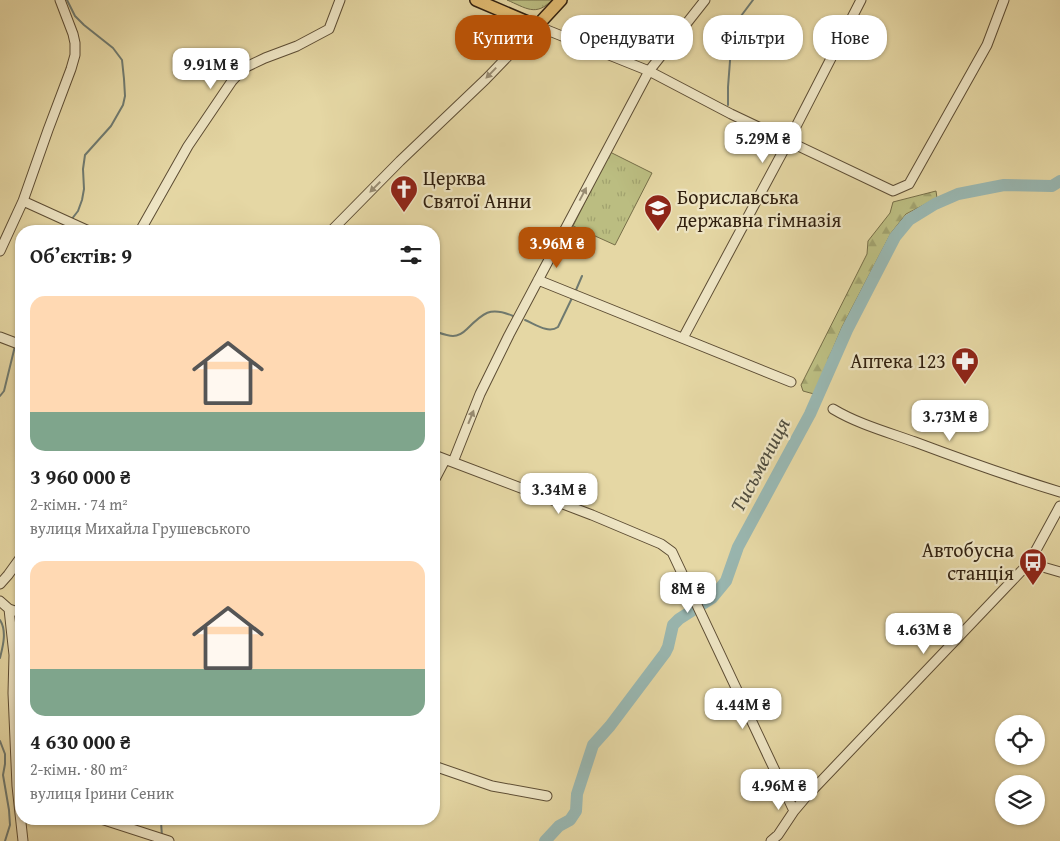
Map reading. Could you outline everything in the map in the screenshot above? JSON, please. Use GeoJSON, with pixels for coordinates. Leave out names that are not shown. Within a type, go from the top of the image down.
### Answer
{"type":"FeatureCollection","features":[{"type":"Feature","properties":{"kind":"main road"},"geometry":{"type":"LineString","coordinates":[[476,0],[511,15]]}},
{"type":"Feature","properties":{"kind":"main road"},"geometry":{"type":"LineString","coordinates":[[547,15],[561,0]]}},
{"type":"Feature","properties":{"kind":"street"},"geometry":{"type":"LineString","coordinates":[[0,251],[23,201],[75,55],[73,34],[60,0]]}},
{"type":"Feature","properties":{"kind":"street"},"geometry":{"type":"LineString","coordinates":[[143,225],[188,146],[232,80],[244,68],[264,58],[297,46],[329,29],[340,0]]}},
{"type":"Feature","properties":{"kind":"street"},"geometry":{"type":"LineString","coordinates":[[440,472],[449,461],[509,335],[649,70],[705,0]]}},
{"type":"Feature","properties":{"kind":"street"},"geometry":{"type":"LineString","coordinates":[[683,338],[788,142],[861,0]]}},
{"type":"Feature","properties":{"kind":"street"},"geometry":{"type":"LineString","coordinates":[[551,32],[649,70],[731,114],[893,191],[909,184],[987,45],[1004,0]]}},
{"type":"Feature","properties":{"kind":"street"},"geometry":{"type":"LineString","coordinates":[[337,225],[504,60]]}},
{"type":"Feature","properties":{"kind":"street"},"geometry":{"type":"LineString","coordinates":[[23,201],[74,225]]}},
{"type":"Feature","properties":{"kind":"street"},"geometry":{"type":"LineString","coordinates":[[538,280],[791,382]]}},
{"type":"Feature","properties":{"kind":"street"},"geometry":{"type":"LineString","coordinates":[[0,337],[15,343]]}},
{"type":"Feature","properties":{"kind":"street"},"geometry":{"type":"LineString","coordinates":[[833,410],[896,436],[1060,492]]}},
{"type":"Feature","properties":{"kind":"street"},"geometry":{"type":"LineString","coordinates":[[440,457],[592,515],[661,544],[672,552],[794,810]]}},
{"type":"Feature","properties":{"kind":"street"},"geometry":{"type":"LineString","coordinates":[[771,841],[778,835],[794,810],[1029,563],[1060,506]]}},
{"type":"Feature","properties":{"kind":"street"},"geometry":{"type":"LineString","coordinates":[[1029,563],[1060,572]]}},
{"type":"Feature","properties":{"kind":"street"},"geometry":{"type":"LineString","coordinates":[[0,584],[15,565]]}},
{"type":"Feature","properties":{"kind":"street"},"geometry":{"type":"LineString","coordinates":[[0,601],[9,609],[15,611]]}},
{"type":"Feature","properties":{"kind":"street"},"geometry":{"type":"LineString","coordinates":[[9,609],[14,655],[13,693],[15,724]]}},
{"type":"Feature","properties":{"kind":"street"},"geometry":{"type":"LineString","coordinates":[[440,768],[492,786],[547,796]]}},
{"type":"Feature","properties":{"kind":"street"},"geometry":{"type":"LineString","coordinates":[[22,825],[23,841]]}},
{"type":"Feature","properties":{"kind":"street"},"geometry":{"type":"LineString","coordinates":[[119,825],[169,841]]}},
{"type":"Feature","properties":{"kind":"green space"},"geometry":{"type":"Polygon","coordinates":[[[507,0],[552,0],[536,10],[525,8],[507,0]]]}},
{"type":"Feature","properties":{"kind":"green space"},"geometry":{"type":"Polygon","coordinates":[[[610,152],[652,173],[615,245],[573,226],[610,152]]]}},
{"type":"Feature","properties":{"kind":"green space"},"geometry":{"type":"Polygon","coordinates":[[[936,191],[937,198],[906,214],[891,233],[842,327],[814,394],[803,391],[801,385],[867,254],[868,241],[890,213],[893,202],[936,191]]]}},
{"type":"Feature","properties":{"kind":"waterway"},"geometry":{"type":"LineString","coordinates":[[67,0],[75,16],[113,48],[122,60],[125,96],[123,105],[111,126],[85,155],[82,200],[78,211],[71,220]]}},
{"type":"Feature","properties":{"kind":"waterway"},"geometry":{"type":"LineString","coordinates":[[728,105],[732,35],[741,16],[753,0]]}},
{"type":"Feature","properties":{"kind":"waterway","name":"Тисьмениця"},"geometry":{"type":"LineString","coordinates":[[545,841],[559,826],[570,820],[576,811],[577,794],[593,745],[610,726],[665,653],[673,625],[679,619],[712,598],[726,581],[738,547],[810,414],[847,330],[895,237],[909,220],[935,204],[958,194],[1004,185],[1052,186],[1060,181]]}},
{"type":"Feature","properties":{"kind":"waterway"},"geometry":{"type":"LineString","coordinates":[[576,290],[582,276]]}},
{"type":"Feature","properties":{"kind":"waterway"},"geometry":{"type":"LineString","coordinates":[[525,320],[542,328],[554,329],[558,327],[572,298]]}},
{"type":"Feature","properties":{"kind":"waterway"},"geometry":{"type":"LineString","coordinates":[[440,333],[448,336],[459,335],[487,313],[498,312],[513,316]]}},
{"type":"Feature","properties":{"kind":"waterway"},"geometry":{"type":"LineString","coordinates":[[0,396],[4,391],[15,346]]}},
{"type":"Feature","properties":{"kind":"waterway"},"geometry":{"type":"LineString","coordinates":[[0,620],[4,634],[0,658]]}},
{"type":"Feature","properties":{"kind":"waterway"},"geometry":{"type":"LineString","coordinates":[[0,741],[5,754],[3,775],[10,825],[5,841]]}},
{"type":"Feature","properties":{"kind":"waterway"},"geometry":{"type":"LineString","coordinates":[[161,825],[162,836]]}},
{"type":"Feature","properties":{"kind":"place","name":"Церква Святої Анни"},"geometry":{"type":"Point","coordinates":[404,213]}},
{"type":"Feature","properties":{"kind":"place","name":"Бориславська державна гімназія"},"geometry":{"type":"Point","coordinates":[658,232]}},
{"type":"Feature","properties":{"kind":"place","name":"Аптека 123"},"geometry":{"type":"Point","coordinates":[965,385]}},
{"type":"Feature","properties":{"kind":"place","name":"Автобусна станція"},"geometry":{"type":"Point","coordinates":[1033,586]}}]}
